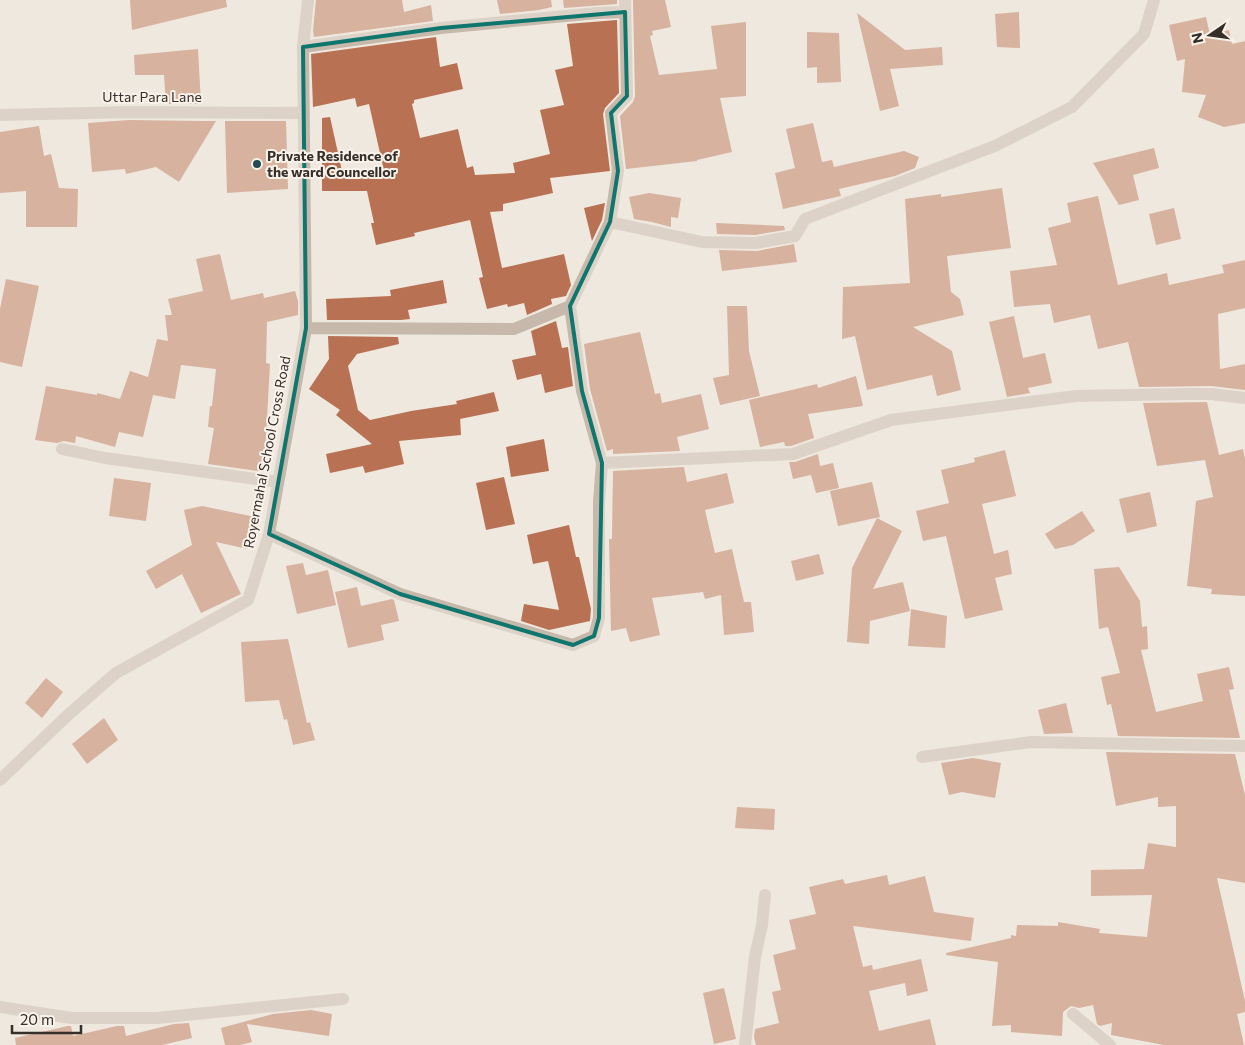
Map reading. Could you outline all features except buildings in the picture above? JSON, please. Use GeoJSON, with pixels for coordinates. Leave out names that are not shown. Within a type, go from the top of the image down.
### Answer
{"type":"FeatureCollection","features":[{"type":"Feature","properties":{"kind":"street","name":"Royermahal School Cross Road"},"geometry":{"type":"LineString","coordinates":[[0,780],[69,714],[116,673],[248,600],[269,534],[306,328],[303,47],[308,0]]}},
{"type":"Feature","properties":{"kind":"street"},"geometry":{"type":"LineString","coordinates":[[610,222],[702,242],[756,243],[795,236],[805,219],[995,146],[1072,108],[1144,34],[1154,0]]}},
{"type":"Feature","properties":{"kind":"street"},"geometry":{"type":"LineString","coordinates":[[269,534],[400,594],[573,645],[594,636],[599,618],[599,502],[602,463],[582,391],[570,306],[610,222],[618,171],[612,113],[627,96],[625,6],[597,13],[441,28],[303,47]]}},
{"type":"Feature","properties":{"kind":"street","name":"Uttar Para Lane"},"geometry":{"type":"LineString","coordinates":[[0,115],[129,112],[304,114]]}},
{"type":"Feature","properties":{"kind":"street"},"geometry":{"type":"LineString","coordinates":[[306,328],[514,329],[570,306]]}},
{"type":"Feature","properties":{"kind":"street"},"geometry":{"type":"LineString","coordinates":[[602,463],[793,454],[891,420],[1076,396],[1211,394],[1245,398]]}},
{"type":"Feature","properties":{"kind":"street"},"geometry":{"type":"LineString","coordinates":[[62,449],[105,458],[278,482]]}},
{"type":"Feature","properties":{"kind":"street"},"geometry":{"type":"LineString","coordinates":[[922,757],[1031,742],[1245,746]]}},
{"type":"Feature","properties":{"kind":"street"},"geometry":{"type":"LineString","coordinates":[[745,1045],[765,895]]}},
{"type":"Feature","properties":{"kind":"street"},"geometry":{"type":"LineString","coordinates":[[0,1007],[72,1018],[157,1018],[343,999]]}},
{"type":"Feature","properties":{"kind":"street"},"geometry":{"type":"LineString","coordinates":[[1073,1014],[1110,1045]]}},
{"type":"Feature","properties":{"kind":"highlighted area"},"geometry":{"type":"Polygon","coordinates":[[[625,12],[627,96],[611,113],[618,171],[610,222],[570,306],[582,391],[602,463],[599,618],[594,636],[573,645],[400,594],[269,534],[306,328],[303,47],[441,28],[625,12]]]}},
{"type":"Feature","properties":{"kind":"place","name":"Private Residence of the ward Councellor"},"geometry":{"type":"Point","coordinates":[257,164]}}]}
